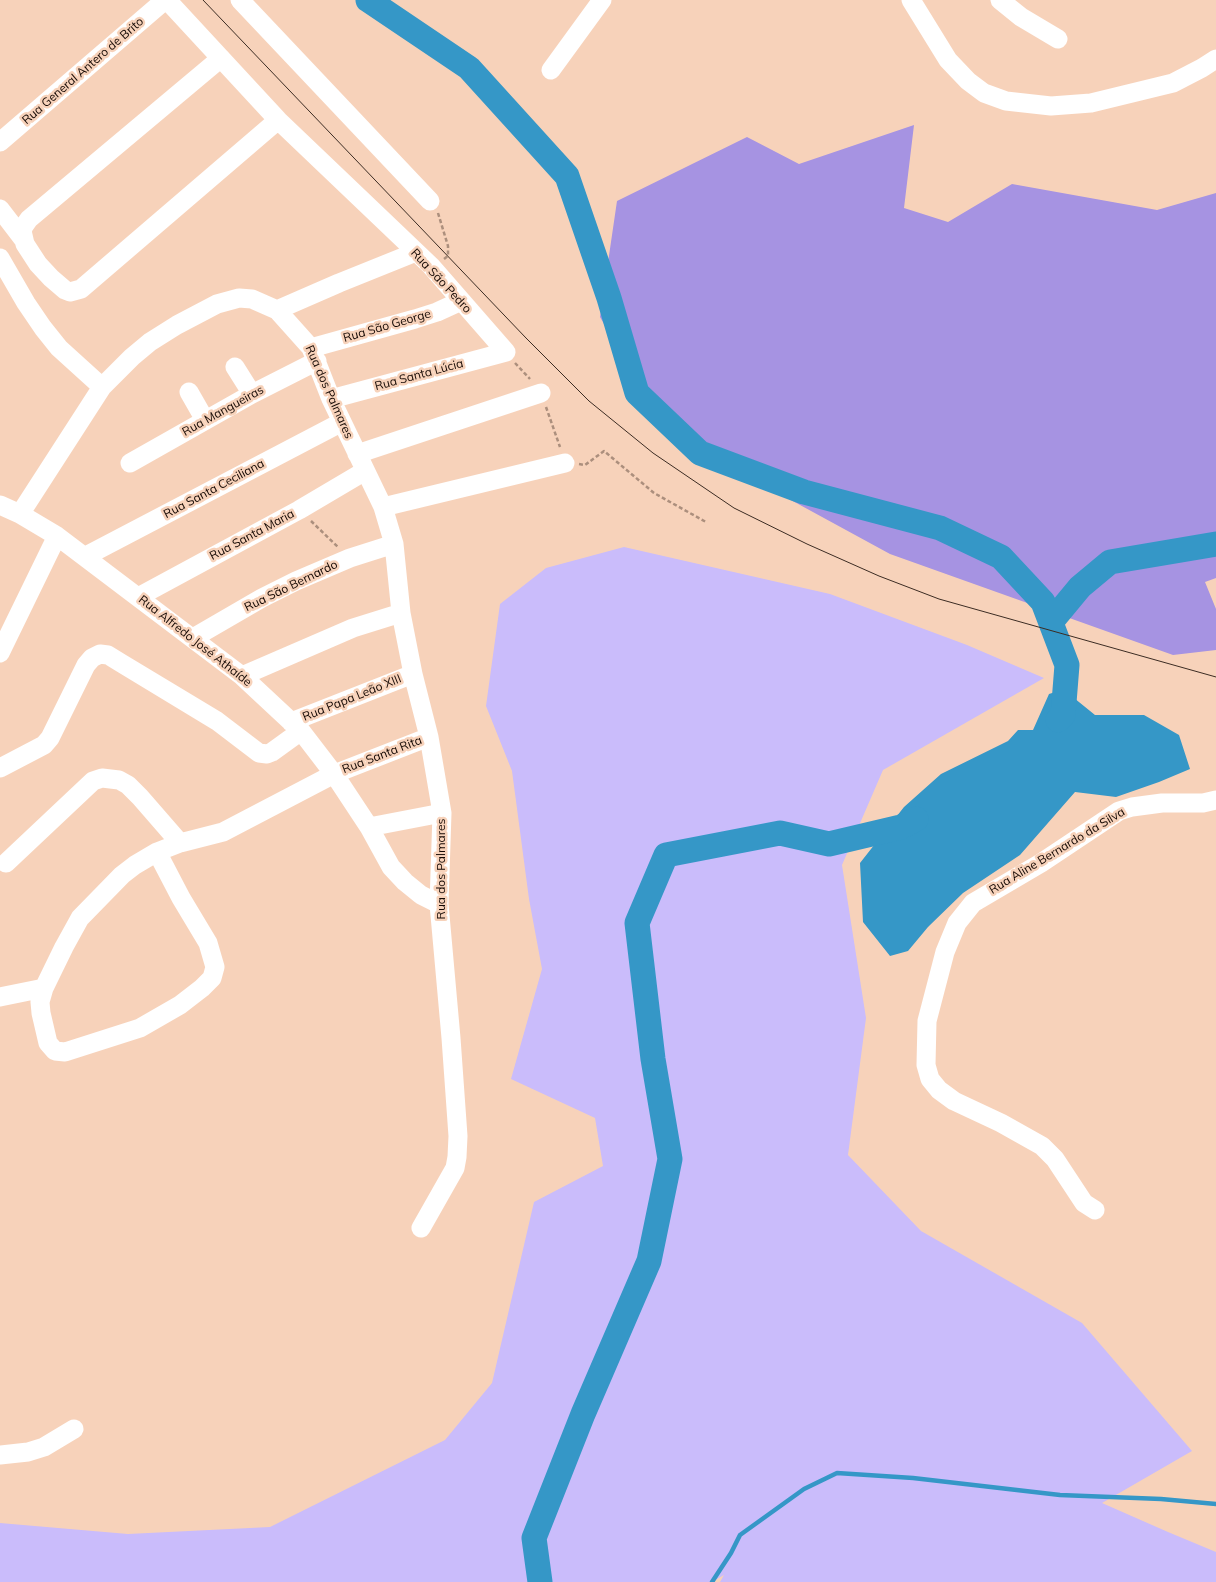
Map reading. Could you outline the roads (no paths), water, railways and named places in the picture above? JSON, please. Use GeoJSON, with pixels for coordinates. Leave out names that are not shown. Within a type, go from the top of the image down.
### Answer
{"type":"FeatureCollection","features":[{"type":"Feature","properties":{"kind":"street","name":"Rua São Pedro"},"geometry":{"type":"LineString","coordinates":[[166,0],[278,120],[431,266],[506,352]]}},
{"type":"Feature","properties":{"kind":"street","name":"Rua General Antero de Brito"},"geometry":{"type":"LineString","coordinates":[[0,142],[166,0]]}},
{"type":"Feature","properties":{"kind":"street"},"geometry":{"type":"LineString","coordinates":[[240,0],[430,201]]}},
{"type":"Feature","properties":{"kind":"street"},"geometry":{"type":"LineString","coordinates":[[551,70],[602,0]]}},
{"type":"Feature","properties":{"kind":"street"},"geometry":{"type":"LineString","coordinates":[[910,0],[948,60],[968,81],[984,93],[1006,101],[1052,106],[1091,103],[1173,83],[1216,59]]}},
{"type":"Feature","properties":{"kind":"street"},"geometry":{"type":"LineString","coordinates":[[1000,0],[1021,18],[1058,39]]}},
{"type":"Feature","properties":{"kind":"street"},"geometry":{"type":"LineString","coordinates":[[23,239],[24,226],[29,219],[221,58]]}},
{"type":"Feature","properties":{"kind":"street"},"geometry":{"type":"LineString","coordinates":[[0,209],[23,239],[38,264],[58,285],[70,292],[81,289],[278,120]]}},
{"type":"Feature","properties":{"kind":"street"},"geometry":{"type":"LineString","coordinates":[[278,310],[416,252]]}},
{"type":"Feature","properties":{"kind":"street"},"geometry":{"type":"LineString","coordinates":[[0,258],[26,303],[59,348],[102,387]]}},
{"type":"Feature","properties":{"kind":"street","name":"Rua dos Palmares"},"geometry":{"type":"LineString","coordinates":[[20,514],[102,387],[150,342],[217,304],[239,298],[252,299],[278,310],[314,354],[342,422],[383,506],[394,544],[401,613],[413,674],[429,737],[442,813],[439,904],[458,1136],[457,1157],[455,1168],[422,1228]]}},
{"type":"Feature","properties":{"kind":"street","name":"Rua São George"},"geometry":{"type":"LineString","coordinates":[[314,354],[437,312],[461,301]]}},
{"type":"Feature","properties":{"kind":"street","name":"Rua Santa Lúcia"},"geometry":{"type":"LineString","coordinates":[[332,399],[506,352]]}},
{"type":"Feature","properties":{"kind":"street","name":"Rua Mangueiras"},"geometry":{"type":"LineString","coordinates":[[130,462],[252,394],[314,354]]}},
{"type":"Feature","properties":{"kind":"street"},"geometry":{"type":"LineString","coordinates":[[235,367],[252,394]]}},
{"type":"Feature","properties":{"kind":"street"},"geometry":{"type":"LineString","coordinates":[[189,392],[205,420]]}},
{"type":"Feature","properties":{"kind":"street"},"geometry":{"type":"LineString","coordinates":[[357,454],[541,393]]}},
{"type":"Feature","properties":{"kind":"street","name":"Rua Santa Ceciliana"},"geometry":{"type":"LineString","coordinates":[[86,556],[342,422]]}},
{"type":"Feature","properties":{"kind":"street"},"geometry":{"type":"LineString","coordinates":[[383,506],[566,463]]}},
{"type":"Feature","properties":{"kind":"street","name":"Rua Santa Maria"},"geometry":{"type":"LineString","coordinates":[[138,597],[299,510],[365,471]]}},
{"type":"Feature","properties":{"kind":"street","name":"Rua Alfredo José Athaíde"},"geometry":{"type":"LineString","coordinates":[[0,505],[53,533],[86,556],[242,676],[296,727],[334,774],[369,827],[390,867],[421,895],[439,904]]}},
{"type":"Feature","properties":{"kind":"street"},"geometry":{"type":"LineString","coordinates":[[0,653],[6,629],[53,533]]}},
{"type":"Feature","properties":{"kind":"street","name":"Rua São Bernardo"},"geometry":{"type":"LineString","coordinates":[[193,638],[296,580],[350,558],[394,544]]}},
{"type":"Feature","properties":{"kind":"street"},"geometry":{"type":"LineString","coordinates":[[242,676],[354,628],[401,613]]}},
{"type":"Feature","properties":{"kind":"street","name":"Rua Papa Leão XIII"},"geometry":{"type":"LineString","coordinates":[[0,768],[44,745],[50,738],[86,665],[92,658],[100,654],[108,655],[122,663],[217,720],[259,753],[267,754],[272,752],[296,727],[413,674]]}},
{"type":"Feature","properties":{"kind":"street","name":"Rua Santa Rita"},"geometry":{"type":"LineString","coordinates":[[44,988],[80,918],[122,875],[135,865],[157,852],[180,843],[223,832],[334,774],[429,737]]}},
{"type":"Feature","properties":{"kind":"street"},"geometry":{"type":"LineString","coordinates":[[6,863],[92,781],[102,778],[119,780],[128,785],[140,796],[180,843]]}},
{"type":"Feature","properties":{"kind":"street","name":"Rua Aline Bernardo da Silva"},"geometry":{"type":"LineString","coordinates":[[1095,1210],[1084,1203],[1055,1159],[1042,1146],[954,1101],[939,1090],[930,1079],[926,1065],[926,1021],[942,961],[957,924],[973,903],[1042,863],[1118,812],[1132,807],[1180,802],[1203,803],[1216,800]]}},
{"type":"Feature","properties":{"kind":"street"},"geometry":{"type":"LineString","coordinates":[[369,827],[442,813]]}},
{"type":"Feature","properties":{"kind":"street"},"geometry":{"type":"LineString","coordinates":[[0,997],[44,988],[40,1002],[48,1043],[56,1051],[65,1052],[140,1028],[180,1005],[202,988],[212,978],[215,967],[208,943],[181,898],[157,852]]}},
{"type":"Feature","properties":{"kind":"street"},"geometry":{"type":"LineString","coordinates":[[0,1455],[28,1452],[44,1447],[74,1430]]}},
{"type":"Feature","properties":{"kind":"water"},"geometry":{"type":"Polygon","coordinates":[[[1074,686],[1074,698],[1095,715],[1144,715],[1179,735],[1190,769],[1116,797],[1075,792],[1020,855],[963,893],[928,927],[908,951],[890,956],[863,922],[860,863],[904,807],[941,774],[1008,741],[1018,730],[1033,730],[1049,694],[1074,686]]]}},
{"type":"Feature","properties":{"kind":"waterway"},"geometry":{"type":"LineString","coordinates":[[368,0],[469,68],[567,176],[609,298],[637,393],[700,453],[804,492],[940,528],[1001,557],[1043,602],[1067,665],[1063,715],[1058,720]]}},
{"type":"Feature","properties":{"kind":"waterway"},"geometry":{"type":"LineString","coordinates":[[1051,622],[1080,587],[1110,562],[1216,544]]}},
{"type":"Feature","properties":{"kind":"waterway"},"geometry":{"type":"LineString","coordinates":[[540,1582],[534,1538],[583,1414],[649,1261],[670,1159],[653,1059],[637,923],[666,855],[780,833],[829,844],[901,827],[916,819]]}},
{"type":"Feature","properties":{"kind":"waterway"},"geometry":{"type":"LineString","coordinates":[[712,1582],[740,1535],[804,1489],[837,1473],[913,1478],[1060,1495],[1161,1499],[1216,1504]]}},
{"type":"Feature","properties":{"kind":"tram line"},"geometry":{"type":"LineString","coordinates":[[203,0],[526,338],[589,401],[653,453],[734,508],[807,544],[879,576],[939,599],[1216,677]]}}]}
